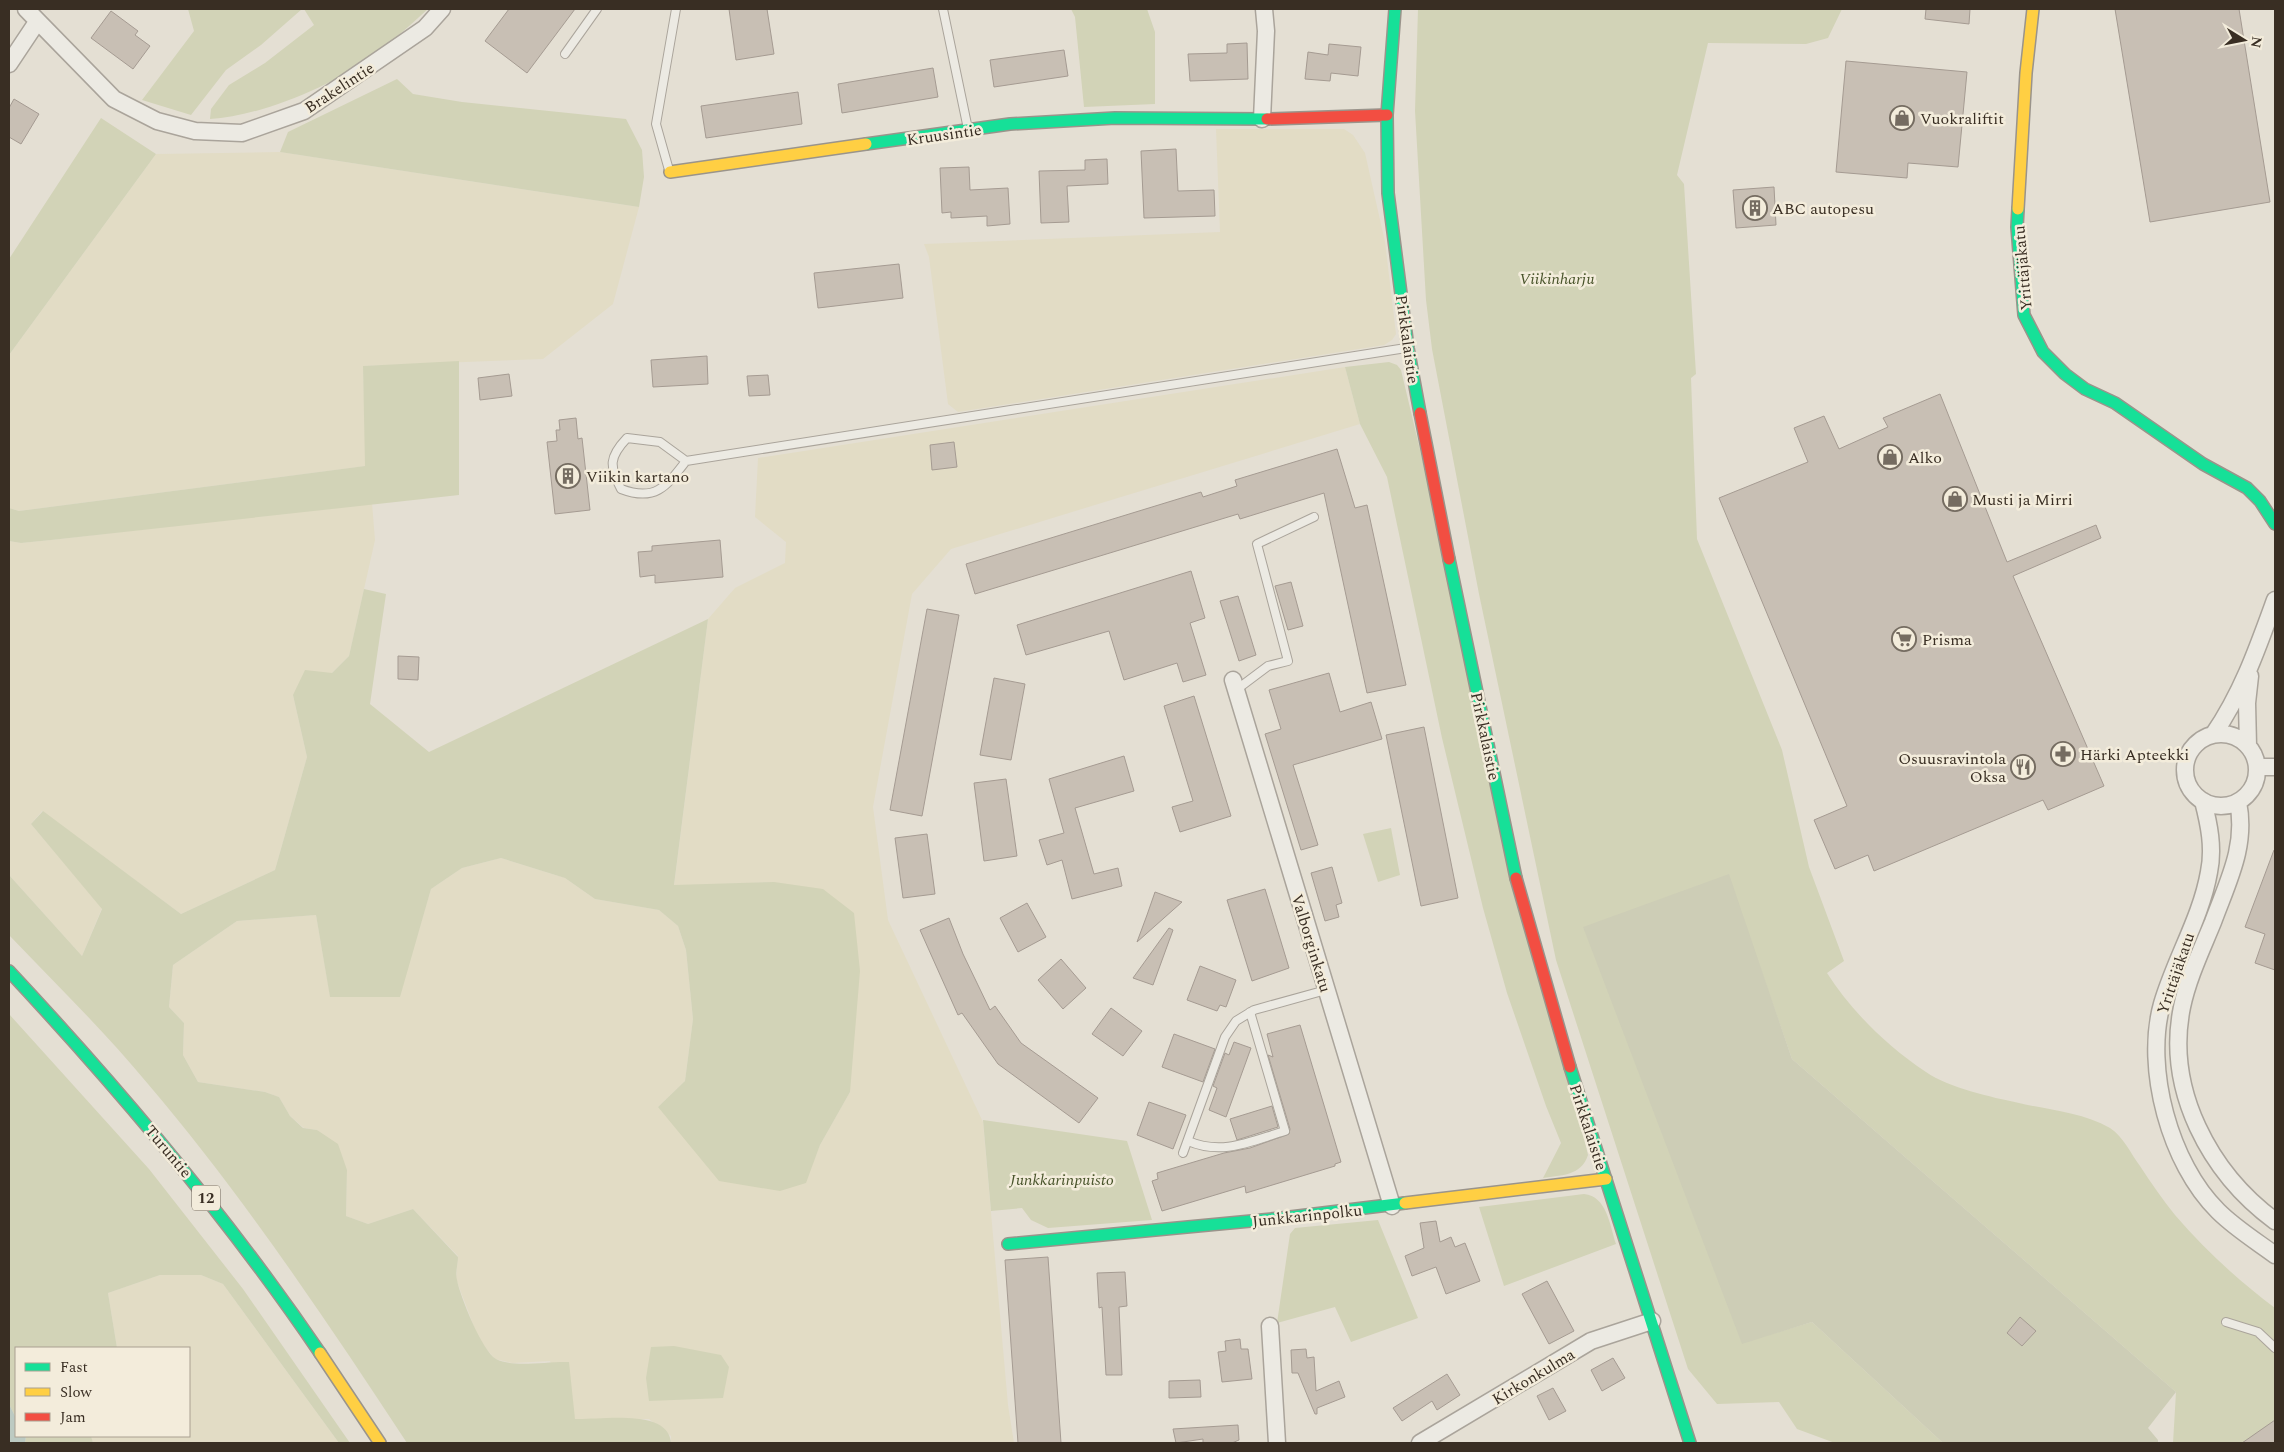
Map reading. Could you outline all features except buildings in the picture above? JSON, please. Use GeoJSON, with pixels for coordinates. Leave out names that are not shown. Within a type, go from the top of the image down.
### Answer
{"type":"FeatureCollection","features":[{"type":"Feature","properties":{"kind":"main road","name":"Pirkkalaistie"},"geometry":{"type":"LineString","coordinates":[[1394,9],[1387,114],[1388,193],[1408,348],[1433,480],[1520,894],[1552,1008],[1690,1443]]}},
{"type":"Feature","properties":{"kind":"main road","name":"Yrittäjäkatu"},"geometry":{"type":"LineString","coordinates":[[2032,9],[2017,227],[2022,301],[2024,315],[2030,328],[2043,352],[2065,374],[2085,389],[2115,403],[2203,464],[2247,488],[2260,501],[2275,524]]}},
{"type":"Feature","properties":{"kind":"main road","name":"Kruusintie"},"geometry":{"type":"LineString","coordinates":[[670,172],[1010,124],[1115,118],[1262,119],[1387,114]]}},
{"type":"Feature","properties":{"kind":"main road","name":"Turuntie"},"geometry":{"type":"LineString","coordinates":[[9,970],[85,1051],[188,1173],[294,1314],[380,1443]]}},
{"type":"Feature","properties":{"kind":"main road","name":"Junkkarinpolku"},"geometry":{"type":"LineString","coordinates":[[1008,1244],[1392,1206],[1606,1179]]}},
{"type":"Feature","properties":{"kind":"street","name":"Brakelintie"},"geometry":{"type":"LineString","coordinates":[[26,9],[114,99],[157,121],[195,131],[242,133],[304,111],[425,28],[442,9]]}},
{"type":"Feature","properties":{"kind":"street"},"geometry":{"type":"LineString","coordinates":[[1262,119],[1266,31],[1264,9]]}},
{"type":"Feature","properties":{"kind":"street"},"geometry":{"type":"LineString","coordinates":[[9,64],[37,22]]}},
{"type":"Feature","properties":{"kind":"street"},"geometry":{"type":"LineString","coordinates":[[2213,735],[2227,715],[2251,669],[2275,600]]}},
{"type":"Feature","properties":{"kind":"street"},"geometry":{"type":"LineString","coordinates":[[2248,746],[2247,703],[2251,669]]}},
{"type":"Feature","properties":{"kind":"street","name":"Valborginkatu"},"geometry":{"type":"LineString","coordinates":[[1235,685],[1392,1206]]}},
{"type":"Feature","properties":{"kind":"street"},"geometry":{"type":"LineString","coordinates":[[2226,734],[2238,738],[2248,746],[2254,756],[2257,767],[2252,787],[2238,802],[2220,806],[2203,801],[2190,787],[2185,768],[2192,749],[2205,738],[2226,734]]}},
{"type":"Feature","properties":{"kind":"street"},"geometry":{"type":"LineString","coordinates":[[2257,767],[2275,767]]}},
{"type":"Feature","properties":{"kind":"street","name":"Yrittäjäkatu"},"geometry":{"type":"LineString","coordinates":[[2203,801],[2210,825],[2210,872],[2162,1004],[2157,1028],[2156,1060],[2162,1102],[2178,1149],[2196,1183],[2217,1211],[2275,1255]]}},
{"type":"Feature","properties":{"kind":"street","name":"Yrittäjäkatu"},"geometry":{"type":"LineString","coordinates":[[2238,802],[2242,823],[2233,867],[2182,1008],[2179,1035],[2181,1069],[2186,1098],[2196,1127],[2209,1151],[2243,1193],[2275,1220]]}},
{"type":"Feature","properties":{"kind":"street","name":"Kirkonkulma"},"geometry":{"type":"LineString","coordinates":[[1420,1443],[1591,1341],[1652,1321]]}},
{"type":"Feature","properties":{"kind":"street"},"geometry":{"type":"LineString","coordinates":[[1270,1326],[1277,1443]]}},
{"type":"Feature","properties":{"kind":"lane"},"geometry":{"type":"LineString","coordinates":[[565,54],[598,9]]}},
{"type":"Feature","properties":{"kind":"lane","name":"Kruusintie"},"geometry":{"type":"LineString","coordinates":[[670,172],[656,124],[676,9]]}},
{"type":"Feature","properties":{"kind":"lane"},"geometry":{"type":"LineString","coordinates":[[943,9],[968,130]]}},
{"type":"Feature","properties":{"kind":"lane"},"geometry":{"type":"LineString","coordinates":[[686,461],[660,442],[627,438],[618,448],[612,461],[613,474],[621,489],[633,493],[652,494],[663,489],[686,461],[1408,348]]}},
{"type":"Feature","properties":{"kind":"lane"},"geometry":{"type":"LineString","coordinates":[[1235,685],[1268,666],[1288,661],[1257,544],[1314,517]]}},
{"type":"Feature","properties":{"kind":"lane"},"geometry":{"type":"LineString","coordinates":[[1184,1153],[1225,1037],[1236,1021],[1250,1012],[1326,990]]}},
{"type":"Feature","properties":{"kind":"lane"},"geometry":{"type":"LineString","coordinates":[[1188,1141],[1204,1148],[1229,1148],[1285,1132],[1250,1012]]}},
{"type":"Feature","properties":{"kind":"lane"},"geometry":{"type":"LineString","coordinates":[[2226,1322],[2258,1332],[2275,1348]]}},
{"type":"Feature","properties":{"kind":"shaded area"},"geometry":{"type":"Polygon","coordinates":[[[1216,129],[1344,129],[1353,135],[1365,153],[1385,242],[1396,334],[1392,340],[1384,345],[958,412],[948,404],[929,257],[924,244],[1220,232],[1216,129]]]}},
{"type":"Feature","properties":{"kind":"shaded area"},"geometry":{"type":"Polygon","coordinates":[[[280,152],[639,207],[613,304],[543,359],[363,366],[366,466],[19,511],[9,508],[9,355],[156,154],[280,152]]]}},
{"type":"Feature","properties":{"kind":"shaded area"},"geometry":{"type":"Polygon","coordinates":[[[1345,367],[1360,424],[951,549],[912,594],[873,807],[888,920],[983,1122],[1008,1405],[1014,1443],[671,1443],[671,1436],[649,1419],[575,1419],[550,1361],[512,1363],[495,1359],[479,1340],[456,1279],[458,1256],[413,1209],[368,1224],[346,1216],[347,1170],[317,1130],[304,1128],[290,1116],[279,1097],[265,1092],[198,1082],[183,1055],[184,1023],[169,1007],[173,965],[237,921],[316,915],[330,996],[399,997],[431,889],[462,868],[501,858],[565,878],[595,899],[659,910],[678,926],[686,950],[693,1019],[685,1081],[658,1107],[805,1183],[820,1145],[850,1092],[774,882],[674,886],[708,619],[735,588],[785,563],[786,542],[755,517],[758,458],[1345,367]]]}},
{"type":"Feature","properties":{"kind":"shaded area"},"geometry":{"type":"Polygon","coordinates":[[[372,503],[375,540],[349,656],[332,673],[293,695],[307,757],[275,870],[181,914],[42,811],[31,824],[102,908],[82,956],[9,875],[9,541],[21,543],[51,540],[372,503]]]}},
{"type":"Feature","properties":{"kind":"shaded area"},"geometry":{"type":"Polygon","coordinates":[[[160,1275],[201,1275],[223,1284],[339,1443],[93,1443],[91,1437],[190,1437],[190,1347],[117,1347],[108,1293],[160,1275]]]}},
{"type":"Feature","properties":{"kind":"shaded area"},"geometry":{"type":"Polygon","coordinates":[[[9,1404],[15,1416],[15,1437],[26,1437],[25,1443],[9,1443],[9,1404]]]}},
{"type":"Feature","properties":{"kind":"green space"},"geometry":{"type":"Polygon","coordinates":[[[188,9],[302,9],[261,45],[226,70],[191,115],[142,100],[194,31],[188,9]]]}},
{"type":"Feature","properties":{"kind":"green space"},"geometry":{"type":"Polygon","coordinates":[[[304,9],[428,9],[380,51],[337,78],[273,106],[230,117],[210,119],[211,109],[229,85],[265,63],[314,25],[304,9]]]}},
{"type":"Feature","properties":{"kind":"green space"},"geometry":{"type":"Polygon","coordinates":[[[1071,9],[1147,9],[1155,32],[1155,104],[1084,107],[1075,17],[1071,9]]]}},
{"type":"Feature","properties":{"kind":"green space","name":"Viikinharju"},"geometry":{"type":"Polygon","coordinates":[[[1418,9],[1842,9],[1828,38],[1806,44],[1708,43],[1677,175],[1684,184],[1696,374],[1691,378],[1697,539],[1782,750],[1809,867],[1844,961],[1827,973],[1859,1015],[1884,1040],[1935,1078],[1983,1095],[2088,1118],[2115,1131],[2148,1179],[2186,1228],[2248,1287],[2275,1308],[2275,1443],[2173,1443],[2176,1392],[1792,1059],[1728,875],[1742,1343],[1812,1322],[1943,1443],[1835,1443],[1797,1429],[1779,1402],[1717,1404],[1688,1369],[1556,960],[1479,594],[1432,349],[1426,300],[1415,111],[1418,9]]]}},
{"type":"Feature","properties":{"kind":"green space"},"geometry":{"type":"Polygon","coordinates":[[[397,79],[413,94],[462,102],[626,119],[642,150],[644,177],[639,207],[280,152],[288,132],[397,79]]]}},
{"type":"Feature","properties":{"kind":"green space"},"geometry":{"type":"Polygon","coordinates":[[[101,118],[156,154],[9,355],[9,259],[101,118]]]}},
{"type":"Feature","properties":{"kind":"green space"},"geometry":{"type":"Polygon","coordinates":[[[459,361],[459,495],[51,540],[21,543],[9,541],[9,508],[19,511],[365,466],[363,366],[459,361]]]}},
{"type":"Feature","properties":{"kind":"green space"},"geometry":{"type":"Polygon","coordinates":[[[1389,362],[1397,365],[1401,370],[1588,1155],[1581,1167],[1564,1175],[1543,1178],[1561,1143],[1546,1106],[1507,993],[1483,908],[1442,738],[1387,477],[1360,424],[1345,367],[1389,362]]]}},
{"type":"Feature","properties":{"kind":"green space"},"geometry":{"type":"Polygon","coordinates":[[[364,589],[386,594],[370,704],[429,752],[708,619],[674,885],[774,882],[823,889],[854,913],[860,971],[850,1092],[820,1145],[806,1183],[780,1191],[719,1181],[658,1107],[685,1081],[693,1019],[686,950],[678,926],[659,910],[595,899],[565,878],[501,858],[462,868],[431,889],[400,997],[330,997],[316,915],[237,921],[173,965],[169,1007],[184,1023],[183,1055],[198,1082],[265,1092],[279,1097],[290,1116],[303,1128],[317,1130],[338,1144],[347,1170],[346,1216],[368,1224],[413,1209],[458,1257],[456,1277],[462,1298],[484,1346],[496,1359],[503,1362],[521,1364],[569,1362],[575,1419],[632,1418],[646,1420],[659,1425],[667,1432],[671,1443],[407,1443],[315,1305],[218,1170],[132,1065],[9,935],[9,875],[82,956],[102,909],[31,824],[43,811],[181,914],[275,870],[307,757],[293,695],[305,670],[332,673],[349,656],[364,589]]]}},
{"type":"Feature","properties":{"kind":"green space"},"geometry":{"type":"Polygon","coordinates":[[[1391,828],[1400,875],[1378,882],[1363,834],[1391,828]]]}},
{"type":"Feature","properties":{"kind":"green space"},"geometry":{"type":"Polygon","coordinates":[[[1729,874],[1792,1059],[2176,1392],[2148,1428],[2158,1440],[2158,1443],[1943,1443],[1812,1322],[1742,1344],[1583,927],[1729,874]]]}},
{"type":"Feature","properties":{"kind":"green space"},"geometry":{"type":"Polygon","coordinates":[[[9,1014],[149,1169],[243,1289],[350,1443],[339,1443],[223,1284],[201,1275],[160,1275],[108,1293],[117,1347],[15,1347],[15,1416],[9,1404],[9,1014]]]}},
{"type":"Feature","properties":{"kind":"green space","name":"Junkkarinpuisto"},"geometry":{"type":"Polygon","coordinates":[[[983,1120],[1127,1141],[1152,1220],[1048,1228],[1031,1220],[1022,1208],[991,1211],[983,1120]]]}},
{"type":"Feature","properties":{"kind":"green space"},"geometry":{"type":"Polygon","coordinates":[[[1584,1194],[1592,1196],[1603,1206],[1616,1244],[1504,1286],[1479,1207],[1584,1194]]]}},
{"type":"Feature","properties":{"kind":"green space"},"geometry":{"type":"Polygon","coordinates":[[[1378,1220],[1418,1318],[1351,1342],[1335,1307],[1277,1323],[1290,1234],[1295,1228],[1378,1220]]]}},
{"type":"Feature","properties":{"kind":"green space"},"geometry":{"type":"Polygon","coordinates":[[[674,1346],[721,1355],[729,1367],[723,1398],[649,1401],[646,1378],[651,1347],[674,1346]]]}},
{"type":"Feature","properties":{"kind":"green space"},"geometry":{"type":"Polygon","coordinates":[[[26,1437],[91,1437],[93,1443],[25,1443],[26,1437]]]}},
{"type":"Feature","properties":{"kind":"traffic: fast"},"geometry":{"type":"LineString","coordinates":[[1395,9],[1387,115],[1388,193],[1408,348],[1420,413]]}},
{"type":"Feature","properties":{"kind":"traffic: fast"},"geometry":{"type":"LineString","coordinates":[[866,144],[1010,124],[1115,118],[1267,119]]}},
{"type":"Feature","properties":{"kind":"traffic: fast"},"geometry":{"type":"LineString","coordinates":[[2018,209],[2017,227],[2024,315],[2043,352],[2065,374],[2085,389],[2115,403],[2203,464],[2247,488],[2260,501],[2275,524]]}},
{"type":"Feature","properties":{"kind":"traffic: fast"},"geometry":{"type":"LineString","coordinates":[[1449,559],[1516,878]]}},
{"type":"Feature","properties":{"kind":"traffic: fast"},"geometry":{"type":"LineString","coordinates":[[9,971],[92,1062],[172,1156],[285,1302],[320,1353]]}},
{"type":"Feature","properties":{"kind":"traffic: fast"},"geometry":{"type":"LineString","coordinates":[[1570,1067],[1690,1443]]}},
{"type":"Feature","properties":{"kind":"traffic: fast"},"geometry":{"type":"LineString","coordinates":[[1008,1244],[1282,1218],[1405,1203]]}},
{"type":"Feature","properties":{"kind":"traffic: slow"},"geometry":{"type":"LineString","coordinates":[[2018,209],[2026,73],[2033,9]]}},
{"type":"Feature","properties":{"kind":"traffic: slow"},"geometry":{"type":"LineString","coordinates":[[670,172],[866,144]]}},
{"type":"Feature","properties":{"kind":"traffic: slow"},"geometry":{"type":"LineString","coordinates":[[1405,1203],[1606,1179]]}},
{"type":"Feature","properties":{"kind":"traffic: slow"},"geometry":{"type":"LineString","coordinates":[[320,1353],[380,1443]]}},
{"type":"Feature","properties":{"kind":"traffic: jam"},"geometry":{"type":"LineString","coordinates":[[1267,119],[1387,115]]}},
{"type":"Feature","properties":{"kind":"traffic: jam"},"geometry":{"type":"LineString","coordinates":[[1420,413],[1449,559]]}},
{"type":"Feature","properties":{"kind":"traffic: jam"},"geometry":{"type":"LineString","coordinates":[[1516,878],[1570,1067]]}},
{"type":"Feature","properties":{"kind":"place","name":"Vuokraliftit"},"geometry":{"type":"Point","coordinates":[1902,118]}},
{"type":"Feature","properties":{"kind":"place","name":"ABC autopesu"},"geometry":{"type":"Point","coordinates":[1755,208]}},
{"type":"Feature","properties":{"kind":"place","name":"Alko"},"geometry":{"type":"Point","coordinates":[1890,457]}},
{"type":"Feature","properties":{"kind":"place","name":"Viikin kartano"},"geometry":{"type":"Point","coordinates":[568,476]}},
{"type":"Feature","properties":{"kind":"place","name":"Musti ja Mirri"},"geometry":{"type":"Point","coordinates":[1955,499]}},
{"type":"Feature","properties":{"kind":"place","name":"Prisma"},"geometry":{"type":"Point","coordinates":[1904,639]}},
{"type":"Feature","properties":{"kind":"place","name":"Härki Apteekki"},"geometry":{"type":"Point","coordinates":[2063,754]}},
{"type":"Feature","properties":{"kind":"place","name":"Osuusravintola Oksa"},"geometry":{"type":"Point","coordinates":[2023,767]}}]}
